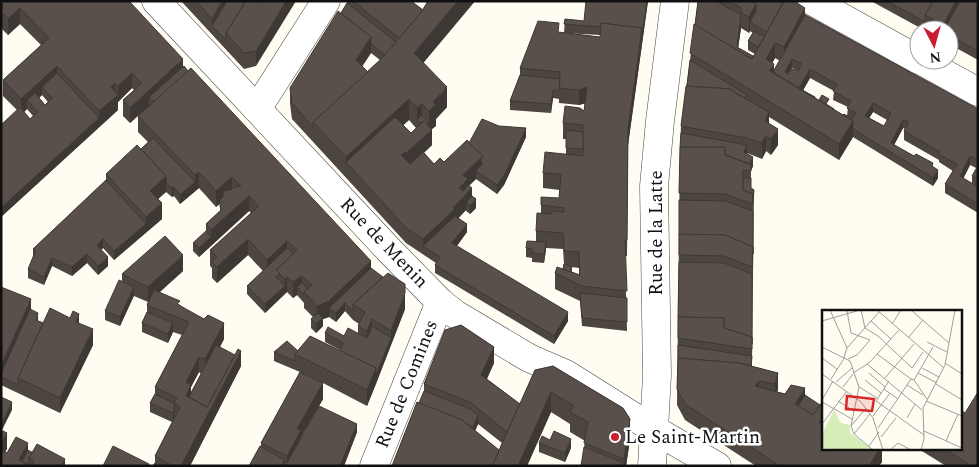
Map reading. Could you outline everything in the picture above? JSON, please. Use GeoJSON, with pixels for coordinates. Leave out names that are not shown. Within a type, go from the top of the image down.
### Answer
{"type":"FeatureCollection","features":[{"type":"Feature","properties":{"kind":"street","name":"Rue de Menin"},"geometry":{"type":"LineString","coordinates":[[156,1],[440,302],[455,314],[530,358],[566,374],[655,430],[717,466]]}},
{"type":"Feature","properties":{"kind":"street"},"geometry":{"type":"LineString","coordinates":[[257,110],[326,1]]}},
{"type":"Feature","properties":{"kind":"street","name":"Rue de la Latte"},"geometry":{"type":"LineString","coordinates":[[652,466],[657,375],[654,186],[675,1]]}},
{"type":"Feature","properties":{"kind":"street"},"geometry":{"type":"LineString","coordinates":[[812,1],[909,54]]}},
{"type":"Feature","properties":{"kind":"street"},"geometry":{"type":"LineString","coordinates":[[937,70],[978,92]]}},
{"type":"Feature","properties":{"kind":"street","name":"Rue de Comines"},"geometry":{"type":"LineString","coordinates":[[374,466],[440,302]]}},
{"type":"Feature","properties":{"kind":"building"},"geometry":{"type":"Polygon","coordinates":[[[1,1],[129,1],[183,59],[130,108],[123,100],[142,83],[132,73],[118,86],[115,83],[111,87],[118,95],[99,111],[57,66],[21,99],[3,80],[49,38],[20,8],[8,19],[1,12],[3,7],[1,1]]]}},
{"type":"Feature","properties":{"kind":"building"},"geometry":{"type":"Polygon","coordinates":[[[196,1],[222,1],[212,19],[196,1]]]}},
{"type":"Feature","properties":{"kind":"building"},"geometry":{"type":"Polygon","coordinates":[[[227,1],[246,1],[226,33],[226,40],[212,26],[227,1]]]}},
{"type":"Feature","properties":{"kind":"building"},"geometry":{"type":"Polygon","coordinates":[[[246,1],[255,1],[257,4],[258,1],[286,1],[256,51],[244,53],[226,33],[246,1]]]}},
{"type":"Feature","properties":{"kind":"building"},"geometry":{"type":"Polygon","coordinates":[[[353,1],[411,1],[423,10],[399,38],[353,1]]]}},
{"type":"Feature","properties":{"kind":"building"},"geometry":{"type":"Polygon","coordinates":[[[428,1],[458,1],[414,53],[447,87],[433,102],[436,105],[429,111],[422,104],[417,108],[409,99],[346,157],[313,122],[381,59],[420,14],[428,1]]]}},
{"type":"Feature","properties":{"kind":"building"},"geometry":{"type":"Polygon","coordinates":[[[586,1],[647,1],[642,35],[642,28],[601,23],[601,27],[564,24],[565,19],[584,21],[586,1]]]}},
{"type":"Feature","properties":{"kind":"building"},"geometry":{"type":"Polygon","coordinates":[[[698,1],[716,1],[741,15],[737,47],[753,56],[752,59],[695,25],[698,1]]]}},
{"type":"Feature","properties":{"kind":"building"},"geometry":{"type":"Polygon","coordinates":[[[729,1],[751,1],[756,4],[749,17],[741,13],[741,8],[729,1]]]}},
{"type":"Feature","properties":{"kind":"building"},"geometry":{"type":"Polygon","coordinates":[[[751,1],[783,2],[767,32],[750,22],[756,11],[756,4],[751,1]]]}},
{"type":"Feature","properties":{"kind":"building"},"geometry":{"type":"Polygon","coordinates":[[[784,1],[794,1],[805,8],[784,47],[775,43],[766,59],[774,64],[770,71],[853,121],[839,144],[690,53],[694,24],[752,59],[784,1]]]}},
{"type":"Feature","properties":{"kind":"building"},"geometry":{"type":"Polygon","coordinates":[[[933,1],[925,15],[925,20],[921,20],[889,2],[933,1]]]}},
{"type":"Feature","properties":{"kind":"building"},"geometry":{"type":"Polygon","coordinates":[[[933,1],[956,1],[946,20],[934,20],[925,15],[933,1]]]}},
{"type":"Feature","properties":{"kind":"building"},"geometry":{"type":"Polygon","coordinates":[[[960,1],[978,1],[978,51],[959,41],[959,20],[950,20],[960,1]]]}},
{"type":"Feature","properties":{"kind":"building"},"geometry":{"type":"Polygon","coordinates":[[[347,3],[396,42],[385,55],[371,44],[371,37],[341,13],[347,3]]]}},
{"type":"Feature","properties":{"kind":"building"},"geometry":{"type":"Polygon","coordinates":[[[338,11],[371,37],[356,60],[368,72],[313,122],[313,127],[292,103],[290,88],[338,11]]]}},
{"type":"Feature","properties":{"kind":"building"},"geometry":{"type":"Polygon","coordinates":[[[805,15],[978,109],[978,160],[970,156],[960,176],[978,187],[978,204],[945,184],[957,164],[904,131],[909,122],[903,120],[891,143],[914,156],[916,154],[933,163],[932,166],[938,170],[933,178],[853,129],[853,121],[843,115],[852,119],[856,113],[847,108],[851,101],[833,91],[837,84],[810,69],[799,88],[773,72],[805,15]],[[792,59],[785,72],[789,74],[792,69],[798,71],[802,64],[792,59]],[[873,103],[865,116],[884,126],[891,113],[873,103]]]}},
{"type":"Feature","properties":{"kind":"building"},"geometry":{"type":"Polygon","coordinates":[[[538,21],[559,23],[558,32],[600,37],[601,23],[642,28],[628,129],[627,240],[625,240],[627,291],[582,286],[555,273],[557,267],[580,275],[579,252],[564,251],[563,233],[536,231],[537,213],[552,214],[552,211],[564,212],[564,208],[541,205],[541,197],[559,198],[561,174],[543,173],[545,152],[583,156],[583,125],[563,123],[565,106],[580,108],[584,111],[587,87],[579,90],[559,88],[560,72],[520,68],[538,21]]]}},
{"type":"Feature","properties":{"kind":"building"},"geometry":{"type":"Polygon","coordinates":[[[754,31],[765,36],[758,47],[748,41],[754,31]]]}},
{"type":"Feature","properties":{"kind":"building"},"geometry":{"type":"Polygon","coordinates":[[[690,60],[747,95],[745,98],[731,89],[687,86],[690,60]]]}},
{"type":"Feature","properties":{"kind":"building"},"geometry":{"type":"Polygon","coordinates":[[[184,66],[188,71],[154,102],[149,97],[184,66]]]}},
{"type":"Feature","properties":{"kind":"building"},"geometry":{"type":"Polygon","coordinates":[[[191,68],[371,261],[329,301],[317,306],[304,292],[312,285],[302,276],[293,282],[287,277],[285,279],[276,270],[297,250],[287,241],[267,260],[248,239],[217,267],[212,262],[217,257],[210,250],[259,206],[249,196],[211,230],[206,224],[222,209],[220,207],[220,200],[223,197],[223,193],[226,190],[241,186],[232,177],[216,191],[199,172],[195,175],[138,116],[191,68]]]}},
{"type":"Feature","properties":{"kind":"building"},"geometry":{"type":"Polygon","coordinates":[[[57,73],[99,118],[1,208],[1,125],[20,107],[30,119],[38,112],[27,100],[35,93],[45,105],[52,98],[42,87],[57,73]]]}},
{"type":"Feature","properties":{"kind":"building"},"geometry":{"type":"Polygon","coordinates":[[[520,75],[560,79],[559,91],[553,90],[551,104],[510,101],[520,75]]]}},
{"type":"Feature","properties":{"kind":"building"},"geometry":{"type":"Polygon","coordinates":[[[686,86],[731,89],[769,112],[765,121],[778,129],[771,139],[766,136],[762,143],[747,138],[681,126],[686,86]]]}},
{"type":"Feature","properties":{"kind":"building"},"geometry":{"type":"Polygon","coordinates":[[[822,95],[829,99],[826,104],[834,109],[819,100],[822,95]]]}},
{"type":"Feature","properties":{"kind":"building"},"geometry":{"type":"Polygon","coordinates":[[[422,115],[429,123],[427,124],[424,121],[421,123],[417,120],[422,115]]]}},
{"type":"Feature","properties":{"kind":"building"},"geometry":{"type":"Polygon","coordinates":[[[395,117],[411,133],[424,121],[432,130],[406,153],[401,155],[410,164],[423,152],[434,164],[440,158],[444,162],[467,140],[483,156],[463,175],[468,179],[459,188],[463,191],[468,185],[472,188],[453,208],[455,209],[423,239],[406,228],[346,162],[395,117]]]}},
{"type":"Feature","properties":{"kind":"building"},"geometry":{"type":"Polygon","coordinates":[[[482,119],[499,126],[526,128],[504,176],[497,185],[476,171],[483,163],[480,160],[483,156],[469,143],[482,119]]]}},
{"type":"Feature","properties":{"kind":"building"},"geometry":{"type":"Polygon","coordinates":[[[566,130],[583,132],[583,149],[566,148],[566,130]]]}},
{"type":"Feature","properties":{"kind":"building"},"geometry":{"type":"Polygon","coordinates":[[[681,133],[747,145],[744,152],[753,157],[750,164],[725,155],[725,147],[680,147],[681,133]]]}},
{"type":"Feature","properties":{"kind":"building"},"geometry":{"type":"Polygon","coordinates":[[[153,138],[195,182],[180,195],[174,187],[172,188],[166,183],[166,176],[141,149],[153,138]]]}},
{"type":"Feature","properties":{"kind":"building"},"geometry":{"type":"Polygon","coordinates":[[[137,145],[166,176],[150,191],[162,203],[146,217],[106,174],[137,145]]]}},
{"type":"Feature","properties":{"kind":"building"},"geometry":{"type":"Polygon","coordinates":[[[680,147],[725,147],[725,155],[751,165],[751,171],[743,170],[743,190],[753,194],[753,204],[725,194],[679,193],[680,147]]]}},
{"type":"Feature","properties":{"kind":"building"},"geometry":{"type":"Polygon","coordinates":[[[978,166],[978,179],[972,176],[978,166]]]}},
{"type":"Feature","properties":{"kind":"building"},"geometry":{"type":"Polygon","coordinates":[[[743,178],[751,178],[751,188],[754,190],[753,201],[753,194],[743,190],[743,178]]]}},
{"type":"Feature","properties":{"kind":"building"},"geometry":{"type":"Polygon","coordinates":[[[106,180],[146,224],[114,251],[103,239],[97,245],[108,257],[98,266],[87,254],[72,267],[52,258],[44,277],[28,269],[36,250],[33,249],[106,180]]]}},
{"type":"Feature","properties":{"kind":"building"},"geometry":{"type":"Polygon","coordinates":[[[472,196],[476,199],[470,206],[466,203],[472,196]]]}},
{"type":"Feature","properties":{"kind":"building"},"geometry":{"type":"Polygon","coordinates":[[[679,200],[725,201],[753,211],[753,247],[725,235],[679,235],[679,200]]]}},
{"type":"Feature","properties":{"kind":"building"},"geometry":{"type":"Polygon","coordinates":[[[455,216],[467,224],[452,243],[568,312],[554,336],[435,265],[440,257],[423,246],[455,216]]]}},
{"type":"Feature","properties":{"kind":"building"},"geometry":{"type":"Polygon","coordinates":[[[206,231],[211,237],[199,248],[193,243],[206,231]]]}},
{"type":"Feature","properties":{"kind":"building"},"geometry":{"type":"Polygon","coordinates":[[[679,234],[725,235],[753,247],[752,267],[724,256],[679,255],[679,234]]]}},
{"type":"Feature","properties":{"kind":"building"},"geometry":{"type":"Polygon","coordinates":[[[165,236],[183,255],[148,287],[122,274],[165,236]]]}},
{"type":"Feature","properties":{"kind":"building"},"geometry":{"type":"Polygon","coordinates":[[[527,241],[546,242],[544,254],[532,253],[532,249],[526,248],[527,241]]]}},
{"type":"Feature","properties":{"kind":"building"},"geometry":{"type":"Polygon","coordinates":[[[287,248],[293,254],[276,270],[280,274],[276,277],[285,286],[265,304],[247,286],[287,248]]]}},
{"type":"Feature","properties":{"kind":"building"},"geometry":{"type":"Polygon","coordinates":[[[679,262],[724,263],[752,274],[752,337],[724,328],[724,318],[678,317],[679,262]]]}},
{"type":"Feature","properties":{"kind":"building"},"geometry":{"type":"Polygon","coordinates":[[[564,264],[572,267],[570,272],[563,269],[564,264]]]}},
{"type":"Feature","properties":{"kind":"building"},"geometry":{"type":"Polygon","coordinates":[[[371,268],[383,277],[353,304],[353,311],[345,303],[336,313],[329,308],[371,268]]]}},
{"type":"Feature","properties":{"kind":"building"},"geometry":{"type":"Polygon","coordinates":[[[388,273],[405,284],[405,293],[391,331],[372,319],[367,331],[358,326],[365,312],[353,304],[388,273]]]}},
{"type":"Feature","properties":{"kind":"building"},"geometry":{"type":"Polygon","coordinates":[[[119,280],[134,287],[120,317],[105,311],[119,280]]]}},
{"type":"Feature","properties":{"kind":"building"},"geometry":{"type":"Polygon","coordinates":[[[302,283],[308,288],[304,295],[297,287],[302,283]]]}},
{"type":"Feature","properties":{"kind":"building"},"geometry":{"type":"Polygon","coordinates":[[[1,287],[31,299],[1,366],[1,287]]]}},
{"type":"Feature","properties":{"kind":"building"},"geometry":{"type":"Polygon","coordinates":[[[154,290],[180,301],[177,304],[204,319],[208,315],[224,323],[205,359],[199,357],[186,382],[191,385],[186,396],[207,407],[238,349],[241,351],[181,466],[173,466],[155,456],[180,407],[174,403],[177,398],[155,387],[189,322],[147,305],[154,290]]]}},
{"type":"Feature","properties":{"kind":"building"},"geometry":{"type":"Polygon","coordinates":[[[580,293],[627,298],[627,322],[582,318],[580,293]]]}},
{"type":"Feature","properties":{"kind":"building"},"geometry":{"type":"Polygon","coordinates":[[[50,308],[70,318],[73,311],[79,314],[76,322],[93,329],[60,398],[18,378],[50,308]]]}},
{"type":"Feature","properties":{"kind":"building"},"geometry":{"type":"Polygon","coordinates":[[[30,309],[38,313],[36,320],[43,323],[18,378],[18,385],[1,377],[1,374],[30,309]]]}},
{"type":"Feature","properties":{"kind":"building"},"geometry":{"type":"Polygon","coordinates":[[[147,312],[173,323],[168,334],[142,323],[147,312]]]}},
{"type":"Feature","properties":{"kind":"building"},"geometry":{"type":"Polygon","coordinates":[[[318,313],[323,318],[316,324],[311,319],[318,313]]]}},
{"type":"Feature","properties":{"kind":"building"},"geometry":{"type":"Polygon","coordinates":[[[678,317],[724,318],[724,328],[752,337],[752,349],[678,338],[678,317]]]}},
{"type":"Feature","properties":{"kind":"building"},"geometry":{"type":"Polygon","coordinates":[[[461,325],[494,347],[481,375],[520,404],[507,432],[470,402],[424,384],[445,330],[461,325]]]}},
{"type":"Feature","properties":{"kind":"building"},"geometry":{"type":"Polygon","coordinates":[[[372,326],[391,338],[376,375],[376,368],[340,351],[343,343],[325,333],[328,327],[344,336],[348,328],[367,338],[372,326]]]}},
{"type":"Feature","properties":{"kind":"building"},"geometry":{"type":"Polygon","coordinates":[[[310,336],[376,368],[367,390],[295,354],[310,336]]]}},
{"type":"Feature","properties":{"kind":"building"},"geometry":{"type":"Polygon","coordinates":[[[287,341],[298,351],[295,354],[295,361],[274,352],[287,341]]]}},
{"type":"Feature","properties":{"kind":"building"},"geometry":{"type":"Polygon","coordinates":[[[216,345],[235,355],[207,407],[189,397],[216,345]]]}},
{"type":"Feature","properties":{"kind":"building"},"geometry":{"type":"Polygon","coordinates":[[[678,345],[752,356],[751,366],[739,363],[678,358],[678,345]]]}},
{"type":"Feature","properties":{"kind":"building"},"geometry":{"type":"Polygon","coordinates":[[[678,358],[739,363],[778,373],[775,384],[759,381],[755,386],[785,394],[791,385],[805,388],[795,404],[813,415],[822,402],[822,418],[819,423],[822,424],[822,450],[879,450],[869,466],[780,466],[685,404],[677,389],[678,358]]]}},
{"type":"Feature","properties":{"kind":"building"},"geometry":{"type":"Polygon","coordinates":[[[553,366],[623,408],[630,419],[624,459],[584,443],[588,422],[570,412],[574,406],[551,392],[518,466],[492,466],[535,370],[553,366]]]}},
{"type":"Feature","properties":{"kind":"building"},"geometry":{"type":"Polygon","coordinates":[[[300,372],[323,383],[297,429],[301,430],[287,456],[261,443],[300,372]]]}},
{"type":"Feature","properties":{"kind":"building"},"geometry":{"type":"Polygon","coordinates":[[[424,391],[470,409],[478,415],[473,428],[462,420],[419,403],[424,391]]]}},
{"type":"Feature","properties":{"kind":"building"},"geometry":{"type":"Polygon","coordinates":[[[978,392],[978,466],[972,466],[946,450],[962,450],[962,411],[965,413],[978,392]]]}},
{"type":"Feature","properties":{"kind":"building"},"geometry":{"type":"Polygon","coordinates":[[[155,394],[174,403],[173,413],[150,403],[155,394]]]}},
{"type":"Feature","properties":{"kind":"building"},"geometry":{"type":"Polygon","coordinates":[[[805,395],[820,405],[813,415],[798,406],[805,395]]]}},
{"type":"Feature","properties":{"kind":"building"},"geometry":{"type":"Polygon","coordinates":[[[1,397],[12,402],[2,422],[1,421],[1,397]]]}},
{"type":"Feature","properties":{"kind":"building"},"geometry":{"type":"Polygon","coordinates":[[[417,402],[462,420],[499,450],[492,466],[392,466],[417,402]]]}},
{"type":"Feature","properties":{"kind":"building"},"geometry":{"type":"Polygon","coordinates":[[[319,406],[357,424],[340,466],[285,466],[285,462],[287,463],[319,406]]]}},
{"type":"Feature","properties":{"kind":"building"},"geometry":{"type":"Polygon","coordinates":[[[1,430],[7,433],[1,443],[1,430]]]}},
{"type":"Feature","properties":{"kind":"building"},"geometry":{"type":"Polygon","coordinates":[[[554,431],[571,439],[565,453],[539,443],[542,436],[550,440],[554,431]]]}},
{"type":"Feature","properties":{"kind":"building"},"geometry":{"type":"Polygon","coordinates":[[[16,437],[28,443],[19,460],[31,466],[1,466],[1,451],[7,453],[16,437]]]}},
{"type":"Feature","properties":{"kind":"building"},"geometry":{"type":"Polygon","coordinates":[[[37,444],[65,459],[61,466],[32,466],[34,461],[29,458],[37,444]]]}},
{"type":"Feature","properties":{"kind":"building"},"geometry":{"type":"Polygon","coordinates":[[[113,446],[149,464],[148,466],[103,466],[113,446]]]}},
{"type":"Feature","properties":{"kind":"building"},"geometry":{"type":"Polygon","coordinates":[[[260,446],[285,460],[281,466],[249,466],[260,446]]]}},
{"type":"Feature","properties":{"kind":"building"},"geometry":{"type":"Polygon","coordinates":[[[584,447],[624,463],[623,466],[581,466],[584,447]]]}},
{"type":"Feature","properties":{"kind":"building"},"geometry":{"type":"Polygon","coordinates":[[[28,450],[32,453],[29,458],[29,465],[22,461],[28,450]]]}},
{"type":"Feature","properties":{"kind":"place","name":"Le Saint-Martin"},"geometry":{"type":"Point","coordinates":[615,437]}}]}
